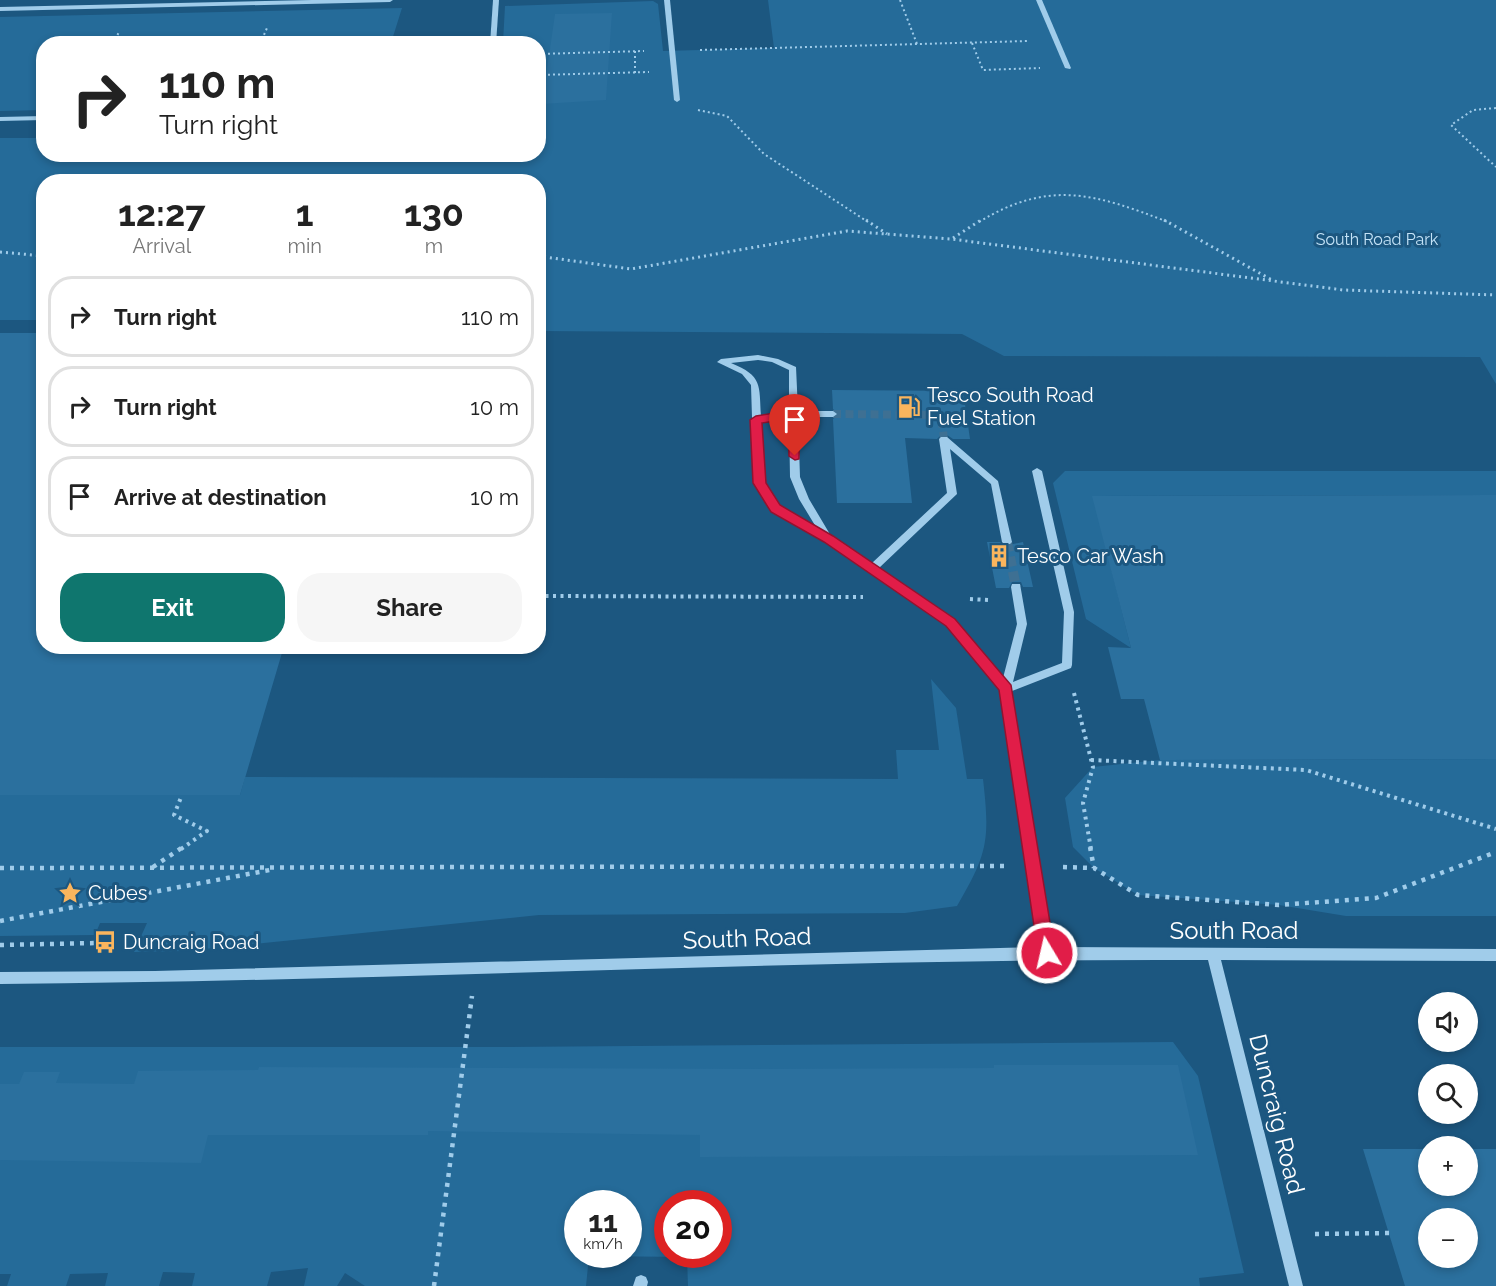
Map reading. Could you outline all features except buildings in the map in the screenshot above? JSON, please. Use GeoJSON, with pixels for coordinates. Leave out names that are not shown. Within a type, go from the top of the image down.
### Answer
{"type":"FeatureCollection","features":[{"type":"Feature","properties":{"kind":"street"},"geometry":{"type":"LineString","coordinates":[[0,9],[390,0]]}},
{"type":"Feature","properties":{"kind":"street"},"geometry":{"type":"LineString","coordinates":[[494,36],[496,0]]}},
{"type":"Feature","properties":{"kind":"street"},"geometry":{"type":"LineString","coordinates":[[667,0],[677,100]]}},
{"type":"Feature","properties":{"kind":"street"},"geometry":{"type":"LineString","coordinates":[[1039,0],[1068,68]]}},
{"type":"Feature","properties":{"kind":"street"},"geometry":{"type":"LineString","coordinates":[[0,119],[36,118]]}},
{"type":"Feature","properties":{"kind":"street"},"geometry":{"type":"LineString","coordinates":[[829,539],[804,499],[795,477],[793,369],[776,359],[752,357],[721,362],[745,372],[755,385],[759,483],[776,508],[829,539],[951,622],[1006,689]]}},
{"type":"Feature","properties":{"kind":"street"},"geometry":{"type":"LineString","coordinates":[[756,420],[794,414],[833,414]]}},
{"type":"Feature","properties":{"kind":"street"},"geometry":{"type":"LineString","coordinates":[[872,569],[952,494],[944,439],[995,483],[1007,542]]}},
{"type":"Feature","properties":{"kind":"street"},"geometry":{"type":"LineString","coordinates":[[1006,689],[1067,665],[1069,612],[1037,471]]}},
{"type":"Feature","properties":{"kind":"street"},"geometry":{"type":"LineString","coordinates":[[1016,587],[1022,624],[1006,689],[1047,953]]}},
{"type":"Feature","properties":{"kind":"street","name":"South Road"},"geometry":{"type":"LineString","coordinates":[[0,978],[1047,953],[1496,955]]}},
{"type":"Feature","properties":{"kind":"street","name":"Duncraig Road"},"geometry":{"type":"LineString","coordinates":[[1213,953],[1296,1286]]}},
{"type":"Feature","properties":{"kind":"path"},"geometry":{"type":"LineString","coordinates":[[900,0],[916,44]]}},
{"type":"Feature","properties":{"kind":"path"},"geometry":{"type":"LineString","coordinates":[[546,54],[1056,41]]}},
{"type":"Feature","properties":{"kind":"path"},"geometry":{"type":"LineString","coordinates":[[972,43],[983,70],[1068,68]]}},
{"type":"Feature","properties":{"kind":"path"},"geometry":{"type":"LineString","coordinates":[[635,51],[635,73]]}},
{"type":"Feature","properties":{"kind":"path"},"geometry":{"type":"LineString","coordinates":[[546,75],[675,72]]}},
{"type":"Feature","properties":{"kind":"path"},"geometry":{"type":"LineString","coordinates":[[677,100],[679,107],[727,116],[764,154],[887,235]]}},
{"type":"Feature","properties":{"kind":"path"},"geometry":{"type":"LineString","coordinates":[[1496,108],[1473,110],[1451,125],[1496,167]]}},
{"type":"Feature","properties":{"kind":"path"},"geometry":{"type":"LineString","coordinates":[[951,239],[1004,207],[1057,193],[1114,201],[1178,226],[1275,282]]}},
{"type":"Feature","properties":{"kind":"path"},"geometry":{"type":"LineString","coordinates":[[546,257],[632,269],[847,231],[951,239],[1343,290],[1496,295]]}},
{"type":"Feature","properties":{"kind":"path"},"geometry":{"type":"LineString","coordinates":[[0,252],[36,255]]}},
{"type":"Feature","properties":{"kind":"path"},"geometry":{"type":"LineString","coordinates":[[546,596],[987,599],[1022,624]]}},
{"type":"Feature","properties":{"kind":"path"},"geometry":{"type":"LineString","coordinates":[[1067,665],[1093,767],[1083,803],[1094,868]]}},
{"type":"Feature","properties":{"kind":"path"},"geometry":{"type":"LineString","coordinates":[[1091,760],[1306,770],[1496,829]]}},
{"type":"Feature","properties":{"kind":"path"},"geometry":{"type":"LineString","coordinates":[[152,867],[207,831],[174,815],[182,795]]}},
{"type":"Feature","properties":{"kind":"path"},"geometry":{"type":"LineString","coordinates":[[0,868],[1033,866],[1094,868],[1138,895],[1279,905],[1376,898],[1496,852]]}},
{"type":"Feature","properties":{"kind":"path"},"geometry":{"type":"LineString","coordinates":[[0,921],[285,868]]}},
{"type":"Feature","properties":{"kind":"path"},"geometry":{"type":"LineString","coordinates":[[0,945],[97,943]]}},
{"type":"Feature","properties":{"kind":"path"},"geometry":{"type":"LineString","coordinates":[[434,1286],[474,968]]}},
{"type":"Feature","properties":{"kind":"path"},"geometry":{"type":"LineString","coordinates":[[1283,1234],[1389,1233]]}},
{"type":"Feature","properties":{"kind":"green space","name":"South Road Park"},"geometry":{"type":"Polygon","coordinates":[[[768,0],[1496,0],[1496,384],[1480,357],[1004,356],[962,334],[546,331],[546,174],[36,174],[36,320],[0,320],[0,138],[36,138],[36,162],[546,162],[546,36],[503,36],[505,6],[653,1],[658,4],[663,51],[774,48],[768,0]]]}},
{"type":"Feature","properties":{"kind":"green space"},"geometry":{"type":"Polygon","coordinates":[[[402,8],[393,36],[36,36],[36,110],[0,111],[0,17],[402,8]]]}},
{"type":"Feature","properties":{"kind":"green space"},"geometry":{"type":"Polygon","coordinates":[[[1065,471],[1496,471],[1496,495],[1093,496],[1131,648],[1086,619],[1053,483],[1065,471]]]}},
{"type":"Feature","properties":{"kind":"green space"},"geometry":{"type":"Polygon","coordinates":[[[931,679],[956,708],[967,779],[983,779],[986,817],[984,846],[981,859],[957,906],[905,913],[539,915],[184,951],[134,952],[147,923],[100,923],[95,935],[0,936],[0,795],[240,795],[245,777],[898,779],[896,750],[939,750],[931,679]]]}},
{"type":"Feature","properties":{"kind":"green space"},"geometry":{"type":"Polygon","coordinates":[[[1496,759],[1496,916],[1346,916],[1279,905],[1138,895],[1094,868],[1073,847],[1065,798],[1093,767],[1160,760],[1496,759]]]}},
{"type":"Feature","properties":{"kind":"green space"},"geometry":{"type":"Polygon","coordinates":[[[1173,1042],[1198,1076],[1244,1273],[1199,1278],[1200,1286],[688,1286],[687,1268],[732,1268],[732,1190],[654,1190],[654,1257],[642,1257],[642,1190],[564,1190],[564,1268],[588,1268],[586,1286],[365,1286],[345,1273],[337,1286],[304,1286],[308,1268],[271,1272],[267,1286],[192,1286],[195,1273],[163,1272],[159,1286],[105,1286],[108,1273],[70,1274],[66,1286],[7,1286],[11,1274],[0,1274],[0,1047],[494,1047],[1173,1042]]]}},
{"type":"Feature","properties":{"kind":"tunnel"},"geometry":{"type":"LineString","coordinates":[[833,414],[941,415],[944,439]]}},
{"type":"Feature","properties":{"kind":"tunnel"},"geometry":{"type":"LineString","coordinates":[[1007,542],[1016,587]]}},
{"type":"Feature","properties":{"kind":"place","name":"Tesco South Road Fuel Station"},"geometry":{"type":"Point","coordinates":[909,407]}},
{"type":"Feature","properties":{"kind":"place","name":"Tesco Car Wash"},"geometry":{"type":"Point","coordinates":[999,556]}},
{"type":"Feature","properties":{"kind":"place","name":"Cubes"},"geometry":{"type":"Point","coordinates":[70,893]}},
{"type":"Feature","properties":{"kind":"place","name":"Duncraig Road"},"geometry":{"type":"Point","coordinates":[105,942]}},
{"type":"Feature","properties":{"kind":"route"},"geometry":{"type":"LineString","coordinates":[[795,456],[794,414],[756,420],[759,483],[776,508],[829,539],[951,622],[1006,689],[1047,953]]}}]}
